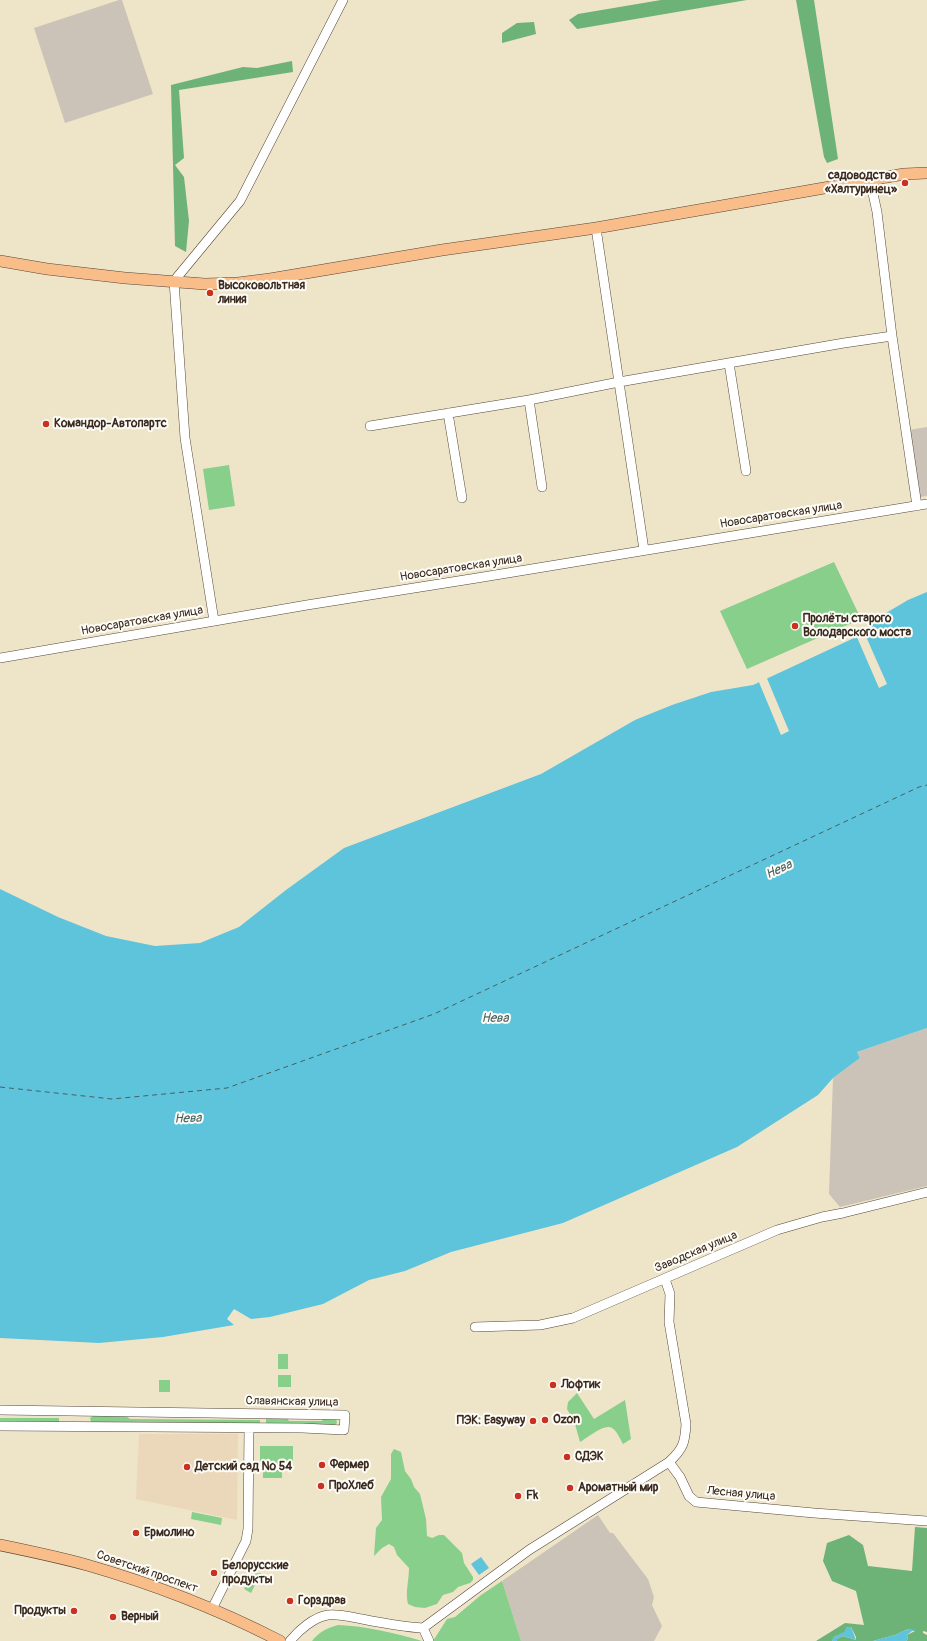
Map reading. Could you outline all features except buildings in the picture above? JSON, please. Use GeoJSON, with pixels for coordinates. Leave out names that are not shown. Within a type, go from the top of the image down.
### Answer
{"type":"FeatureCollection","features":[{"type":"Feature","properties":{"kind":"main road"},"geometry":{"type":"LineString","coordinates":[[0,261],[86,274],[216,284],[270,279],[442,250],[596,228],[904,174],[927,173]]}},
{"type":"Feature","properties":{"kind":"main road","name":"Советский проспект"},"geometry":{"type":"LineString","coordinates":[[0,1545],[86,1565],[154,1586],[212,1609],[280,1641]]}},
{"type":"Feature","properties":{"kind":"street"},"geometry":{"type":"LineString","coordinates":[[214,621],[185,438],[174,281],[240,201],[343,0]]}},
{"type":"Feature","properties":{"kind":"street"},"geometry":{"type":"LineString","coordinates":[[870,180],[877,212],[892,336],[917,506]]}},
{"type":"Feature","properties":{"kind":"street"},"geometry":{"type":"LineString","coordinates":[[596,228],[644,550]]}},
{"type":"Feature","properties":{"kind":"street"},"geometry":{"type":"LineString","coordinates":[[370,426],[529,400],[619,382],[892,336]]}},
{"type":"Feature","properties":{"kind":"street"},"geometry":{"type":"LineString","coordinates":[[730,363],[746,471]]}},
{"type":"Feature","properties":{"kind":"street"},"geometry":{"type":"LineString","coordinates":[[529,400],[542,488]]}},
{"type":"Feature","properties":{"kind":"street"},"geometry":{"type":"LineString","coordinates":[[448,413],[462,498]]}},
{"type":"Feature","properties":{"kind":"street","name":"Новосаратовская улица"},"geometry":{"type":"LineString","coordinates":[[0,658],[214,621],[927,504]]}},
{"type":"Feature","properties":{"kind":"street","name":"Заводская улица"},"geometry":{"type":"LineString","coordinates":[[475,1327],[540,1325],[573,1318],[777,1230],[822,1217],[927,1192]]}},
{"type":"Feature","properties":{"kind":"street"},"geometry":{"type":"LineString","coordinates":[[290,1641],[298,1632],[327,1615],[348,1616],[407,1627],[423,1628],[529,1550],[669,1462],[680,1452],[686,1440],[686,1424],[668,1322],[670,1294],[665,1279]]}},
{"type":"Feature","properties":{"kind":"street","name":"Славянская улица"},"geometry":{"type":"LineString","coordinates":[[0,1410],[344,1415],[344,1430],[0,1426]]}},
{"type":"Feature","properties":{"kind":"street"},"geometry":{"type":"LineString","coordinates":[[81,1412],[81,1426]]}},
{"type":"Feature","properties":{"kind":"street"},"geometry":{"type":"LineString","coordinates":[[212,1609],[246,1541],[248,1529],[249,1428]]}},
{"type":"Feature","properties":{"kind":"street","name":"Лесная улица"},"geometry":{"type":"LineString","coordinates":[[669,1462],[680,1477],[688,1496],[696,1502],[814,1513],[927,1521]]}},
{"type":"Feature","properties":{"kind":"street"},"geometry":{"type":"LineString","coordinates":[[423,1628],[429,1641]]}},
{"type":"Feature","properties":{"kind":"shaded area"},"geometry":{"type":"Polygon","coordinates":[[[122,0],[153,94],[65,123],[34,28],[122,0]]]}},
{"type":"Feature","properties":{"kind":"shaded area"},"geometry":{"type":"Polygon","coordinates":[[[927,427],[927,496],[920,497],[909,430],[927,427]]]}},
{"type":"Feature","properties":{"kind":"shaded area"},"geometry":{"type":"Polygon","coordinates":[[[927,1028],[927,1186],[840,1207],[829,1194],[833,1078],[860,1058],[857,1052],[927,1028]]]}},
{"type":"Feature","properties":{"kind":"shaded area","name":"Детский сад № 54"},"geometry":{"type":"Polygon","coordinates":[[[139,1434],[238,1434],[237,1520],[136,1499],[139,1434]]]}},
{"type":"Feature","properties":{"kind":"shaded area"},"geometry":{"type":"Polygon","coordinates":[[[598,1515],[610,1533],[613,1533],[648,1579],[654,1597],[652,1605],[662,1626],[654,1641],[521,1641],[502,1581],[598,1515]]]}},
{"type":"Feature","properties":{"kind":"green space"},"geometry":{"type":"Polygon","coordinates":[[[661,0],[747,0],[577,29],[569,20],[578,14],[661,0]]]}},
{"type":"Feature","properties":{"kind":"green space"},"geometry":{"type":"Polygon","coordinates":[[[796,0],[814,0],[838,159],[827,163],[824,157],[796,0]]]}},
{"type":"Feature","properties":{"kind":"green space"},"geometry":{"type":"Polygon","coordinates":[[[534,22],[536,34],[502,43],[502,33],[517,23],[534,22]]]}},
{"type":"Feature","properties":{"kind":"green space"},"geometry":{"type":"Polygon","coordinates":[[[292,61],[293,72],[179,90],[184,158],[175,165],[184,177],[189,221],[186,252],[175,246],[171,85],[243,67],[257,68],[292,61]]]}},
{"type":"Feature","properties":{"kind":"green space"},"geometry":{"type":"Polygon","coordinates":[[[229,465],[235,506],[209,510],[203,469],[229,465]]]}},
{"type":"Feature","properties":{"kind":"green space"},"geometry":{"type":"Polygon","coordinates":[[[834,562],[861,619],[747,669],[720,611],[834,562]]]}},
{"type":"Feature","properties":{"kind":"green space"},"geometry":{"type":"Polygon","coordinates":[[[278,1354],[288,1354],[288,1369],[278,1369],[278,1354]]]}},
{"type":"Feature","properties":{"kind":"green space"},"geometry":{"type":"Polygon","coordinates":[[[278,1375],[291,1375],[291,1387],[278,1387],[278,1375]]]}},
{"type":"Feature","properties":{"kind":"green space"},"geometry":{"type":"Polygon","coordinates":[[[159,1380],[170,1380],[170,1392],[159,1392],[159,1380]]]}},
{"type":"Feature","properties":{"kind":"green space"},"geometry":{"type":"Polygon","coordinates":[[[577,1393],[594,1419],[625,1400],[631,1439],[623,1444],[615,1431],[609,1427],[591,1434],[580,1442],[575,1424],[567,1409],[568,1402],[577,1393]]]}},
{"type":"Feature","properties":{"kind":"green space"},"geometry":{"type":"Polygon","coordinates":[[[94,1415],[126,1416],[130,1419],[260,1420],[260,1426],[91,1422],[90,1418],[94,1415]]]}},
{"type":"Feature","properties":{"kind":"green space"},"geometry":{"type":"Polygon","coordinates":[[[0,1418],[59,1418],[59,1423],[0,1423],[0,1418]]]}},
{"type":"Feature","properties":{"kind":"green space"},"geometry":{"type":"Polygon","coordinates":[[[266,1418],[287,1418],[289,1421],[322,1421],[323,1419],[336,1418],[337,1423],[334,1426],[266,1426],[266,1418]]]}},
{"type":"Feature","properties":{"kind":"green space"},"geometry":{"type":"Polygon","coordinates":[[[260,1446],[293,1446],[293,1464],[260,1464],[260,1446]]]}},
{"type":"Feature","properties":{"kind":"green space"},"geometry":{"type":"Polygon","coordinates":[[[394,1449],[401,1452],[405,1471],[411,1479],[414,1487],[420,1494],[426,1519],[427,1536],[432,1538],[439,1535],[444,1535],[462,1553],[464,1563],[473,1577],[473,1580],[470,1583],[458,1587],[453,1592],[443,1595],[437,1604],[425,1608],[415,1607],[408,1604],[407,1591],[409,1568],[397,1555],[394,1547],[389,1544],[382,1548],[374,1556],[376,1528],[382,1520],[381,1497],[391,1479],[391,1454],[394,1449]]]}},
{"type":"Feature","properties":{"kind":"green space"},"geometry":{"type":"Polygon","coordinates":[[[263,1468],[282,1469],[282,1478],[263,1478],[263,1468]]]}},
{"type":"Feature","properties":{"kind":"green space"},"geometry":{"type":"Polygon","coordinates":[[[192,1512],[222,1518],[221,1525],[191,1519],[192,1512]]]}},
{"type":"Feature","properties":{"kind":"green space"},"geometry":{"type":"Polygon","coordinates":[[[915,1527],[927,1528],[927,1632],[923,1631],[923,1633],[927,1635],[927,1641],[906,1641],[908,1639],[907,1635],[915,1631],[908,1629],[895,1635],[873,1641],[837,1641],[837,1639],[843,1636],[856,1640],[851,1627],[847,1627],[845,1632],[834,1637],[832,1641],[816,1641],[845,1623],[864,1625],[856,1591],[832,1581],[823,1561],[827,1543],[849,1535],[863,1545],[868,1566],[912,1571],[915,1527]]]}},
{"type":"Feature","properties":{"kind":"green space"},"geometry":{"type":"Polygon","coordinates":[[[261,1573],[251,1593],[244,1589],[252,1574],[261,1573]]]}},
{"type":"Feature","properties":{"kind":"green space"},"geometry":{"type":"Polygon","coordinates":[[[502,1581],[521,1641],[433,1641],[447,1619],[455,1617],[481,1595],[502,1581]]]}},
{"type":"Feature","properties":{"kind":"green space"},"geometry":{"type":"Polygon","coordinates":[[[338,1625],[380,1630],[422,1641],[312,1641],[317,1635],[338,1625]]]}},
{"type":"Feature","properties":{"kind":"water","name":"Нева"},"geometry":{"type":"Polygon","coordinates":[[[927,592],[927,1028],[857,1052],[860,1058],[833,1078],[818,1095],[737,1147],[563,1223],[451,1252],[405,1271],[369,1280],[323,1304],[270,1317],[251,1319],[234,1309],[227,1319],[234,1325],[163,1337],[99,1343],[0,1338],[0,889],[58,917],[106,936],[155,946],[200,943],[239,927],[286,890],[344,848],[541,774],[635,720],[672,705],[711,692],[753,685],[867,632],[869,623],[908,600],[927,592]]]}},
{"type":"Feature","properties":{"kind":"water"},"geometry":{"type":"Polygon","coordinates":[[[481,1557],[489,1568],[479,1575],[471,1564],[481,1557]]]}},
{"type":"Feature","properties":{"kind":"water"},"geometry":{"type":"Polygon","coordinates":[[[847,1627],[851,1627],[856,1640],[843,1636],[837,1639],[837,1641],[832,1641],[834,1637],[844,1632],[847,1627]]]}},
{"type":"Feature","properties":{"kind":"water"},"geometry":{"type":"Polygon","coordinates":[[[908,1629],[916,1630],[907,1635],[908,1639],[906,1641],[873,1641],[895,1635],[908,1629]]]}},
{"type":"Feature","properties":{"kind":"pier"},"geometry":{"type":"Polygon","coordinates":[[[864,632],[887,684],[879,688],[856,635],[864,632]]]}},
{"type":"Feature","properties":{"kind":"pier"},"geometry":{"type":"Polygon","coordinates":[[[766,676],[789,731],[781,735],[758,680],[766,676]]]}},
{"type":"Feature","properties":{"kind":"ferry route"},"geometry":{"type":"LineString","coordinates":[[0,1087],[112,1099],[227,1088],[434,1014],[919,787],[927,785]]}},
{"type":"Feature","properties":{"kind":"place","name":"садоводство «Халтуринец»"},"geometry":{"type":"Point","coordinates":[905,183]}},
{"type":"Feature","properties":{"kind":"place","name":"Высоковольтная линия"},"geometry":{"type":"Point","coordinates":[210,293]}},
{"type":"Feature","properties":{"kind":"place","name":"Командор-Автопартс"},"geometry":{"type":"Point","coordinates":[46,424]}},
{"type":"Feature","properties":{"kind":"place","name":"Пролёты старого Володарского моста"},"geometry":{"type":"Point","coordinates":[795,626]}},
{"type":"Feature","properties":{"kind":"place","name":"Лофтик"},"geometry":{"type":"Point","coordinates":[553,1385]}},
{"type":"Feature","properties":{"kind":"place","name":"Ozon"},"geometry":{"type":"Point","coordinates":[545,1420]}},
{"type":"Feature","properties":{"kind":"place","name":"ПЭК: Easyway"},"geometry":{"type":"Point","coordinates":[533,1421]}},
{"type":"Feature","properties":{"kind":"place","name":"СДЭК"},"geometry":{"type":"Point","coordinates":[567,1457]}},
{"type":"Feature","properties":{"kind":"place","name":"Фермер"},"geometry":{"type":"Point","coordinates":[322,1465]}},
{"type":"Feature","properties":{"kind":"place","name":"Детский сад № 54"},"geometry":{"type":"Point","coordinates":[187,1467]}},
{"type":"Feature","properties":{"kind":"place","name":"ПроХлеб"},"geometry":{"type":"Point","coordinates":[321,1486]}},
{"type":"Feature","properties":{"kind":"place","name":"Ароматный мир"},"geometry":{"type":"Point","coordinates":[570,1488]}},
{"type":"Feature","properties":{"kind":"place","name":"Fk"},"geometry":{"type":"Point","coordinates":[518,1496]}},
{"type":"Feature","properties":{"kind":"place","name":"Ермолино"},"geometry":{"type":"Point","coordinates":[136,1533]}},
{"type":"Feature","properties":{"kind":"place","name":"Белорусские продукты"},"geometry":{"type":"Point","coordinates":[214,1573]}},
{"type":"Feature","properties":{"kind":"place","name":"Горздрав"},"geometry":{"type":"Point","coordinates":[290,1601]}},
{"type":"Feature","properties":{"kind":"place","name":"Продукты"},"geometry":{"type":"Point","coordinates":[74,1611]}},
{"type":"Feature","properties":{"kind":"place","name":"Верный"},"geometry":{"type":"Point","coordinates":[113,1617]}}]}
